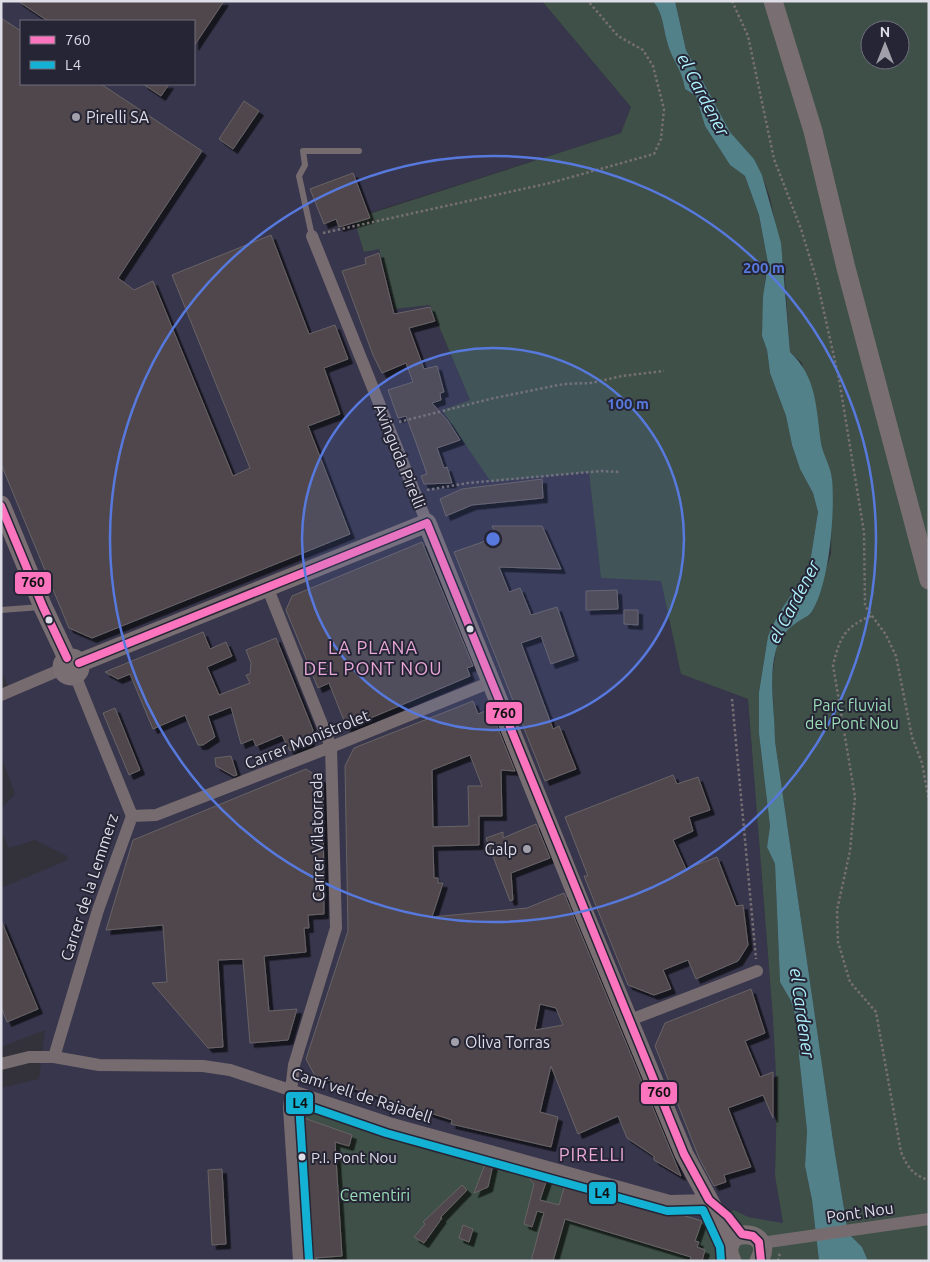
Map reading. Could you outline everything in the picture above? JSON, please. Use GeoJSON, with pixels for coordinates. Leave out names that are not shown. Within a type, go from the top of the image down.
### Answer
{"type":"FeatureCollection","features":[{"type":"Feature","properties":{"kind":"street"},"geometry":{"type":"LineString","coordinates":[[773,1],[813,131],[858,316],[929,580]]}},
{"type":"Feature","properties":{"kind":"street","name":"Avinguda Pirelli"},"geometry":{"type":"LineString","coordinates":[[312,236],[580,903],[684,1154],[709,1200],[730,1250]]}},
{"type":"Feature","properties":{"kind":"street"},"geometry":{"type":"LineString","coordinates":[[1,505],[43,607],[71,666]]}},
{"type":"Feature","properties":{"kind":"street"},"geometry":{"type":"LineString","coordinates":[[1,694],[268,589],[427,523]]}},
{"type":"Feature","properties":{"kind":"street","name":"Carrer Vilatorrada"},"geometry":{"type":"LineString","coordinates":[[268,589],[331,747],[336,928],[294,1065],[290,1089],[289,1108],[299,1261]]}},
{"type":"Feature","properties":{"kind":"street","name":"Carrer de la Lemmerz"},"geometry":{"type":"LineString","coordinates":[[54,1057],[98,910],[132,816],[71,666]]}},
{"type":"Feature","properties":{"kind":"street","name":"Carrer Monistrolet"},"geometry":{"type":"LineString","coordinates":[[132,816],[156,815],[491,682]]}},
{"type":"Feature","properties":{"kind":"street"},"geometry":{"type":"LineString","coordinates":[[630,1020],[757,971]]}},
{"type":"Feature","properties":{"kind":"street","name":"Camí vell de Rajadell"},"geometry":{"type":"LineString","coordinates":[[1,1064],[29,1058],[54,1057],[99,1065],[203,1066],[230,1070],[389,1123],[670,1201],[709,1200]]}},
{"type":"Feature","properties":{"kind":"street","name":"Pont Nou"},"geometry":{"type":"LineString","coordinates":[[760,1256],[795,1237],[929,1219]]}},
{"type":"Feature","properties":{"kind":"street"},"geometry":{"type":"LineString","coordinates":[[730,1250],[753,1236],[760,1256]]}},
{"type":"Feature","properties":{"kind":"lane"},"geometry":{"type":"LineString","coordinates":[[312,236],[299,176],[306,166],[303,151],[359,151]]}},
{"type":"Feature","properties":{"kind":"lane"},"geometry":{"type":"LineString","coordinates":[[1,610],[43,607]]}},
{"type":"Feature","properties":{"kind":"path"},"geometry":{"type":"LineString","coordinates":[[312,236],[550,183],[631,162],[654,154],[661,139],[664,109],[653,66],[643,50],[618,36],[588,1]]}},
{"type":"Feature","properties":{"kind":"path"},"geometry":{"type":"LineString","coordinates":[[732,1],[748,36],[774,159],[801,229],[818,281],[839,379],[864,532],[863,597],[865,606],[886,635],[896,656],[912,737],[922,763],[929,802]]}},
{"type":"Feature","properties":{"kind":"path"},"geometry":{"type":"LineString","coordinates":[[387,424],[494,398],[564,384],[591,383],[622,376],[664,371]]}},
{"type":"Feature","properties":{"kind":"path"},"geometry":{"type":"LineString","coordinates":[[414,492],[468,483],[601,471],[619,472]]}},
{"type":"Feature","properties":{"kind":"path"},"geometry":{"type":"LineString","coordinates":[[871,616],[847,629],[838,645],[833,665],[855,797],[850,851],[837,910],[838,942],[850,982],[876,1012],[901,1152],[907,1168],[929,1180]]}},
{"type":"Feature","properties":{"kind":"path"},"geometry":{"type":"LineString","coordinates":[[732,699],[757,971]]}},
{"type":"Feature","properties":{"kind":"shaded area"},"geometry":{"type":"Polygon","coordinates":[[[1,1],[542,1],[631,107],[621,133],[369,213],[370,218],[356,222],[379,249],[395,309],[430,305],[470,401],[442,410],[589,472],[601,578],[661,581],[681,674],[748,699],[773,1019],[777,1094],[775,1176],[783,1224],[748,1217],[734,1210],[702,1221],[541,1172],[423,1143],[325,1110],[315,1110],[304,1118],[314,1261],[3,1261],[1,1258],[1,1088],[39,1079],[45,1030],[1,1047],[1,888],[68,860],[67,856],[35,840],[9,848],[1,832],[1,809],[15,794],[1,755],[1,695],[9,688],[1,671],[1,1]]]}},
{"type":"Feature","properties":{"kind":"green space","name":"Cementiri"},"geometry":{"type":"Polygon","coordinates":[[[542,1],[653,1],[661,16],[668,45],[682,76],[685,89],[696,96],[705,126],[730,165],[745,176],[759,215],[768,263],[765,280],[762,336],[767,350],[770,373],[786,416],[792,445],[800,469],[813,493],[818,512],[809,569],[768,636],[759,692],[759,734],[770,826],[767,847],[775,864],[780,982],[791,1001],[799,1029],[799,1056],[807,1131],[805,1166],[812,1200],[819,1261],[314,1261],[304,1118],[315,1110],[325,1110],[423,1143],[541,1172],[705,1221],[734,1210],[748,1217],[783,1223],[775,1176],[777,1094],[773,1019],[748,699],[681,674],[661,581],[601,578],[589,472],[491,482],[442,410],[470,400],[430,305],[395,309],[379,249],[364,252],[355,222],[370,218],[369,214],[621,133],[631,107],[542,1]]]}},
{"type":"Feature","properties":{"kind":"green space","name":"Parc fluvial del Pont Nou"},"geometry":{"type":"Polygon","coordinates":[[[675,1],[929,1],[929,1261],[868,1261],[862,1247],[848,1233],[775,741],[772,677],[776,650],[782,635],[799,620],[811,614],[831,554],[832,477],[825,461],[802,363],[790,352],[784,267],[770,198],[754,159],[730,132],[686,50],[675,1]]]}},
{"type":"Feature","properties":{"kind":"water","name":"el Cardener"},"geometry":{"type":"Polygon","coordinates":[[[653,1],[675,1],[686,50],[730,132],[754,159],[762,175],[781,243],[790,352],[806,372],[814,394],[822,448],[831,474],[833,493],[832,528],[823,584],[811,613],[788,630],[778,645],[772,672],[772,695],[775,741],[848,1233],[862,1247],[868,1261],[819,1261],[812,1200],[805,1166],[807,1131],[799,1056],[799,1029],[791,1001],[780,982],[775,864],[767,847],[770,826],[759,734],[759,692],[768,636],[779,613],[809,569],[818,512],[813,493],[800,469],[792,445],[786,416],[770,373],[767,350],[762,336],[763,297],[768,263],[759,215],[745,176],[730,165],[705,126],[696,96],[685,89],[682,76],[668,45],[657,6],[653,1]]]}},
{"type":"Feature","properties":{"kind":"building"},"geometry":{"type":"Polygon","coordinates":[[[18,1],[224,1],[195,44],[195,20],[46,20],[18,1]]]}},
{"type":"Feature","properties":{"kind":"building"},"geometry":{"type":"Polygon","coordinates":[[[1,18],[20,30],[20,85],[103,85],[202,151],[118,278],[134,290],[153,281],[233,476],[250,468],[172,275],[271,235],[309,334],[335,325],[348,359],[324,368],[340,414],[308,426],[350,534],[92,638],[69,628],[1,464],[1,18]]]}},
{"type":"Feature","properties":{"kind":"building","name":"Pirelli SA"},"geometry":{"type":"Polygon","coordinates":[[[144,85],[168,85],[161,96],[144,85]]]}},
{"type":"Feature","properties":{"kind":"building"},"geometry":{"type":"Polygon","coordinates":[[[244,101],[259,111],[233,149],[219,139],[244,101]]]}},
{"type":"Feature","properties":{"kind":"building"},"geometry":{"type":"Polygon","coordinates":[[[353,173],[370,218],[339,227],[336,219],[324,224],[310,189],[353,173]]]}},
{"type":"Feature","properties":{"kind":"building"},"geometry":{"type":"Polygon","coordinates":[[[379,253],[394,314],[430,307],[435,321],[409,328],[424,369],[437,366],[444,392],[440,393],[441,400],[432,403],[448,421],[460,440],[437,448],[444,468],[447,467],[452,483],[424,484],[421,476],[427,474],[406,416],[398,418],[388,390],[413,382],[406,363],[382,373],[373,355],[342,271],[366,264],[365,258],[379,253]]]}},
{"type":"Feature","properties":{"kind":"building"},"geometry":{"type":"Polygon","coordinates":[[[542,479],[543,498],[472,505],[446,516],[440,499],[462,489],[542,479]]]}},
{"type":"Feature","properties":{"kind":"building"},"geometry":{"type":"Polygon","coordinates":[[[492,526],[542,526],[561,569],[499,567],[509,592],[520,588],[531,615],[557,607],[574,656],[551,664],[541,636],[521,643],[553,729],[559,726],[576,769],[545,781],[454,552],[497,537],[492,526]]]}},
{"type":"Feature","properties":{"kind":"building"},"geometry":{"type":"Polygon","coordinates":[[[422,542],[473,666],[467,668],[470,676],[347,728],[329,683],[318,688],[286,610],[292,596],[422,542]]]}},
{"type":"Feature","properties":{"kind":"building"},"geometry":{"type":"Polygon","coordinates":[[[617,590],[618,609],[586,610],[586,591],[617,590]]]}},
{"type":"Feature","properties":{"kind":"building"},"geometry":{"type":"Polygon","coordinates":[[[624,610],[638,610],[638,625],[624,624],[624,610]]]}},
{"type":"Feature","properties":{"kind":"building"},"geometry":{"type":"Polygon","coordinates":[[[203,632],[210,649],[226,642],[232,656],[207,667],[219,695],[250,683],[246,675],[250,674],[251,663],[246,650],[276,638],[313,730],[309,744],[290,751],[282,735],[256,746],[253,739],[241,744],[231,707],[208,716],[215,737],[203,745],[198,745],[185,715],[153,729],[130,674],[118,679],[105,672],[203,632]]]}},
{"type":"Feature","properties":{"kind":"building"},"geometry":{"type":"Polygon","coordinates":[[[473,701],[478,714],[490,709],[515,771],[501,770],[502,816],[479,816],[479,845],[433,846],[434,878],[438,878],[438,883],[443,883],[432,917],[527,908],[564,893],[681,1176],[654,1160],[654,1156],[627,1138],[618,1116],[578,1134],[551,1066],[540,1112],[558,1117],[551,1147],[451,1124],[452,1120],[315,1076],[306,1059],[348,931],[345,766],[354,748],[473,701]],[[470,755],[432,770],[433,827],[469,826],[468,786],[482,786],[470,755]],[[540,1004],[535,1030],[563,1025],[556,1008],[540,1004]]]}},
{"type":"Feature","properties":{"kind":"building"},"geometry":{"type":"Polygon","coordinates":[[[115,708],[140,770],[129,775],[103,713],[115,708]]]}},
{"type":"Feature","properties":{"kind":"building"},"geometry":{"type":"Polygon","coordinates":[[[231,756],[237,775],[234,776],[216,766],[215,758],[231,756]]]}},
{"type":"Feature","properties":{"kind":"building"},"geometry":{"type":"Polygon","coordinates":[[[306,769],[323,780],[324,914],[308,915],[309,928],[304,928],[306,952],[264,956],[269,1011],[297,1009],[288,1040],[250,1043],[243,959],[218,960],[223,1047],[208,1048],[152,983],[167,982],[163,925],[106,930],[133,840],[306,769]]]}},
{"type":"Feature","properties":{"kind":"building"},"geometry":{"type":"Polygon","coordinates":[[[673,775],[677,784],[698,777],[710,810],[689,817],[693,831],[673,840],[686,869],[717,857],[736,906],[743,905],[748,945],[738,961],[696,979],[688,960],[663,970],[671,989],[654,995],[628,985],[584,876],[588,876],[565,817],[673,775]]]}},
{"type":"Feature","properties":{"kind":"building"},"geometry":{"type":"Polygon","coordinates":[[[536,824],[550,858],[511,873],[513,900],[510,901],[486,838],[503,832],[503,838],[536,824]]]}},
{"type":"Feature","properties":{"kind":"building"},"geometry":{"type":"Polygon","coordinates":[[[1,920],[38,1009],[7,1022],[1,1007],[1,920]]]}},
{"type":"Feature","properties":{"kind":"building"},"geometry":{"type":"Polygon","coordinates":[[[751,989],[765,1033],[745,1041],[760,1077],[773,1072],[773,1118],[763,1095],[728,1108],[751,1167],[724,1175],[726,1182],[714,1186],[699,1158],[655,1046],[665,1023],[751,989]]]}},
{"type":"Feature","properties":{"kind":"building"},"geometry":{"type":"Polygon","coordinates":[[[304,1118],[352,1135],[349,1146],[335,1142],[342,1256],[314,1258],[304,1118]]]}},
{"type":"Feature","properties":{"kind":"building"},"geometry":{"type":"Polygon","coordinates":[[[487,1159],[494,1160],[488,1187],[474,1193],[487,1159]]]}},
{"type":"Feature","properties":{"kind":"building"},"geometry":{"type":"Polygon","coordinates":[[[520,1168],[548,1176],[540,1200],[559,1205],[566,1181],[702,1221],[695,1241],[699,1242],[697,1247],[705,1250],[702,1261],[690,1261],[691,1257],[565,1219],[553,1261],[531,1261],[544,1213],[537,1211],[532,1227],[524,1224],[534,1184],[520,1168]]]}},
{"type":"Feature","properties":{"kind":"building"},"geometry":{"type":"Polygon","coordinates":[[[222,1169],[226,1244],[212,1245],[208,1170],[222,1169]]]}},
{"type":"Feature","properties":{"kind":"building"},"geometry":{"type":"Polygon","coordinates":[[[462,1185],[467,1190],[440,1218],[442,1218],[424,1243],[414,1237],[425,1224],[423,1222],[462,1185]]]}},
{"type":"Feature","properties":{"kind":"building"},"geometry":{"type":"Polygon","coordinates":[[[463,1225],[473,1229],[469,1242],[459,1238],[463,1225]]]}},
{"type":"Feature","properties":{"kind":"transit line","name":"760"},"geometry":{"type":"LineString","coordinates":[[1,506],[43,607],[67,658]]}},
{"type":"Feature","properties":{"kind":"transit line","name":"760"},"geometry":{"type":"LineString","coordinates":[[427,523],[684,1154],[709,1200],[728,1216],[742,1234],[753,1236],[759,1242],[761,1261]]}},
{"type":"Feature","properties":{"kind":"transit line","name":"760"},"geometry":{"type":"LineString","coordinates":[[79,663],[427,523]]}},
{"type":"Feature","properties":{"kind":"transit line","name":"L4"},"geometry":{"type":"LineString","coordinates":[[309,1260],[299,1103],[386,1133],[667,1211],[703,1210],[720,1247],[721,1261]]}},
{"type":"Feature","properties":{"kind":"place","name":"Pirelli SA"},"geometry":{"type":"Point","coordinates":[76,117]}},
{"type":"Feature","properties":{"kind":"place","name":"Galp"},"geometry":{"type":"Point","coordinates":[527,849]}},
{"type":"Feature","properties":{"kind":"place","name":"Oliva Torras"},"geometry":{"type":"Point","coordinates":[455,1042]}},
{"type":"Feature","properties":{"kind":"place","name":"P.I. Pont Nou"},"geometry":{"type":"Point","coordinates":[302,1157]}},
{"type":"Feature","properties":{"kind":"district","name":"LA PLANA DEL PONT NOU"},"geometry":{"type":"Point","coordinates":[373,658]}},
{"type":"Feature","properties":{"kind":"district","name":"PIRELLI"},"geometry":{"type":"Point","coordinates":[592,1155]}}]}
